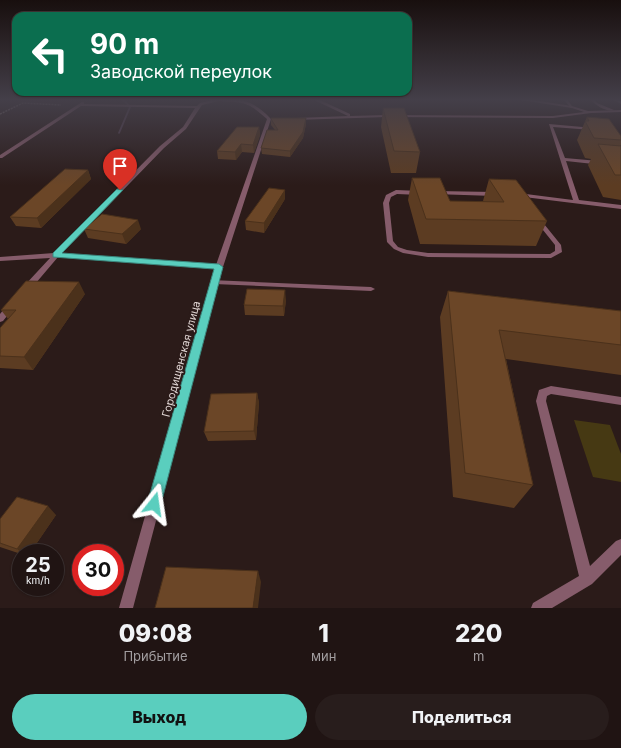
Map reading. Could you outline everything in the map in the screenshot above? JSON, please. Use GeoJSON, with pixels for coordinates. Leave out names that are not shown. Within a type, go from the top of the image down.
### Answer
{"type":"FeatureCollection","features":[{"type":"Feature","properties":{"kind":"street"},"geometry":{"type":"LineString","coordinates":[[0,157],[44,128]]}},
{"type":"Feature","properties":{"kind":"street"},"geometry":{"type":"LineString","coordinates":[[0,319],[56,255],[162,147],[185,128]]}},
{"type":"Feature","properties":{"kind":"street","name":"Городищенская улица"},"geometry":{"type":"LineString","coordinates":[[126,608],[214,282],[270,128]]}},
{"type":"Feature","properties":{"kind":"street"},"geometry":{"type":"LineString","coordinates":[[551,128],[577,202]]}},
{"type":"Feature","properties":{"kind":"street"},"geometry":{"type":"LineString","coordinates":[[590,128],[597,129]]}},
{"type":"Feature","properties":{"kind":"street"},"geometry":{"type":"LineString","coordinates":[[563,159],[621,166]]}},
{"type":"Feature","properties":{"kind":"street"},"geometry":{"type":"LineString","coordinates":[[502,194],[391,193],[388,196],[386,203],[390,242],[396,248],[404,252],[428,255],[556,255],[559,252],[558,245],[535,217]]}},
{"type":"Feature","properties":{"kind":"street"},"geometry":{"type":"LineString","coordinates":[[510,194],[520,198],[621,207]]}},
{"type":"Feature","properties":{"kind":"street"},"geometry":{"type":"LineString","coordinates":[[0,259],[56,255],[219,267]]}},
{"type":"Feature","properties":{"kind":"street"},"geometry":{"type":"LineString","coordinates":[[214,282],[371,289]]}},
{"type":"Feature","properties":{"kind":"street"},"geometry":{"type":"LineString","coordinates":[[587,579],[541,401],[543,393],[551,390],[621,401]]}},
{"type":"Feature","properties":{"kind":"street"},"geometry":{"type":"LineString","coordinates":[[538,608],[587,579],[621,546]]}},
{"type":"Feature","properties":{"kind":"shaded area"},"geometry":{"type":"Polygon","coordinates":[[[574,420],[610,425],[621,454],[621,482],[593,477],[574,420]]]}},
{"type":"Feature","properties":{"kind":"building"},"geometry":{"type":"Polygon","coordinates":[[[236,128],[259,128],[253,145],[241,144],[235,152],[217,151],[236,128]]]}},
{"type":"Feature","properties":{"kind":"building"},"geometry":{"type":"Polygon","coordinates":[[[277,128],[304,128],[303,132],[290,151],[261,148],[267,130],[278,130],[277,128]]]}},
{"type":"Feature","properties":{"kind":"building"},"geometry":{"type":"Polygon","coordinates":[[[388,128],[411,128],[420,152],[394,151],[388,128]]]}},
{"type":"Feature","properties":{"kind":"building"},"geometry":{"type":"Polygon","coordinates":[[[589,128],[616,128],[621,136],[621,140],[594,138],[589,128]]]}},
{"type":"Feature","properties":{"kind":"building"},"geometry":{"type":"Polygon","coordinates":[[[598,144],[621,146],[621,175],[615,175],[598,144]]]}},
{"type":"Feature","properties":{"kind":"building"},"geometry":{"type":"Polygon","coordinates":[[[65,169],[88,170],[37,218],[10,217],[65,169]]]}},
{"type":"Feature","properties":{"kind":"building"},"geometry":{"type":"Polygon","coordinates":[[[412,178],[440,178],[450,201],[504,202],[489,179],[516,180],[547,221],[426,219],[412,178]]]}},
{"type":"Feature","properties":{"kind":"building"},"geometry":{"type":"Polygon","coordinates":[[[269,188],[285,190],[264,223],[245,221],[269,188]]]}},
{"type":"Feature","properties":{"kind":"building"},"geometry":{"type":"Polygon","coordinates":[[[102,214],[138,220],[122,234],[84,229],[102,214]]]}},
{"type":"Feature","properties":{"kind":"building"},"geometry":{"type":"Polygon","coordinates":[[[26,281],[79,282],[24,357],[0,356],[0,328],[16,310],[1,310],[26,281]]]}},
{"type":"Feature","properties":{"kind":"building"},"geometry":{"type":"Polygon","coordinates":[[[247,289],[285,290],[283,306],[244,305],[247,289]]]}},
{"type":"Feature","properties":{"kind":"building"},"geometry":{"type":"Polygon","coordinates":[[[448,291],[621,311],[621,345],[499,330],[533,485],[465,473],[448,291]]]}},
{"type":"Feature","properties":{"kind":"building"},"geometry":{"type":"Polygon","coordinates":[[[257,393],[254,431],[204,432],[211,394],[257,393]]]}},
{"type":"Feature","properties":{"kind":"building"},"geometry":{"type":"Polygon","coordinates":[[[17,497],[48,506],[21,544],[12,544],[12,547],[0,543],[0,519],[17,497]]]}},
{"type":"Feature","properties":{"kind":"building"},"geometry":{"type":"Polygon","coordinates":[[[166,567],[258,571],[253,608],[155,608],[166,567]]]}},
{"type":"Feature","properties":{"kind":"waterway"},"geometry":{"type":"LineString","coordinates":[[119,133],[121,128]]}},
{"type":"Feature","properties":{"kind":"route"},"geometry":{"type":"LineString","coordinates":[[120,190],[56,255],[219,267],[154,504]]}}]}
